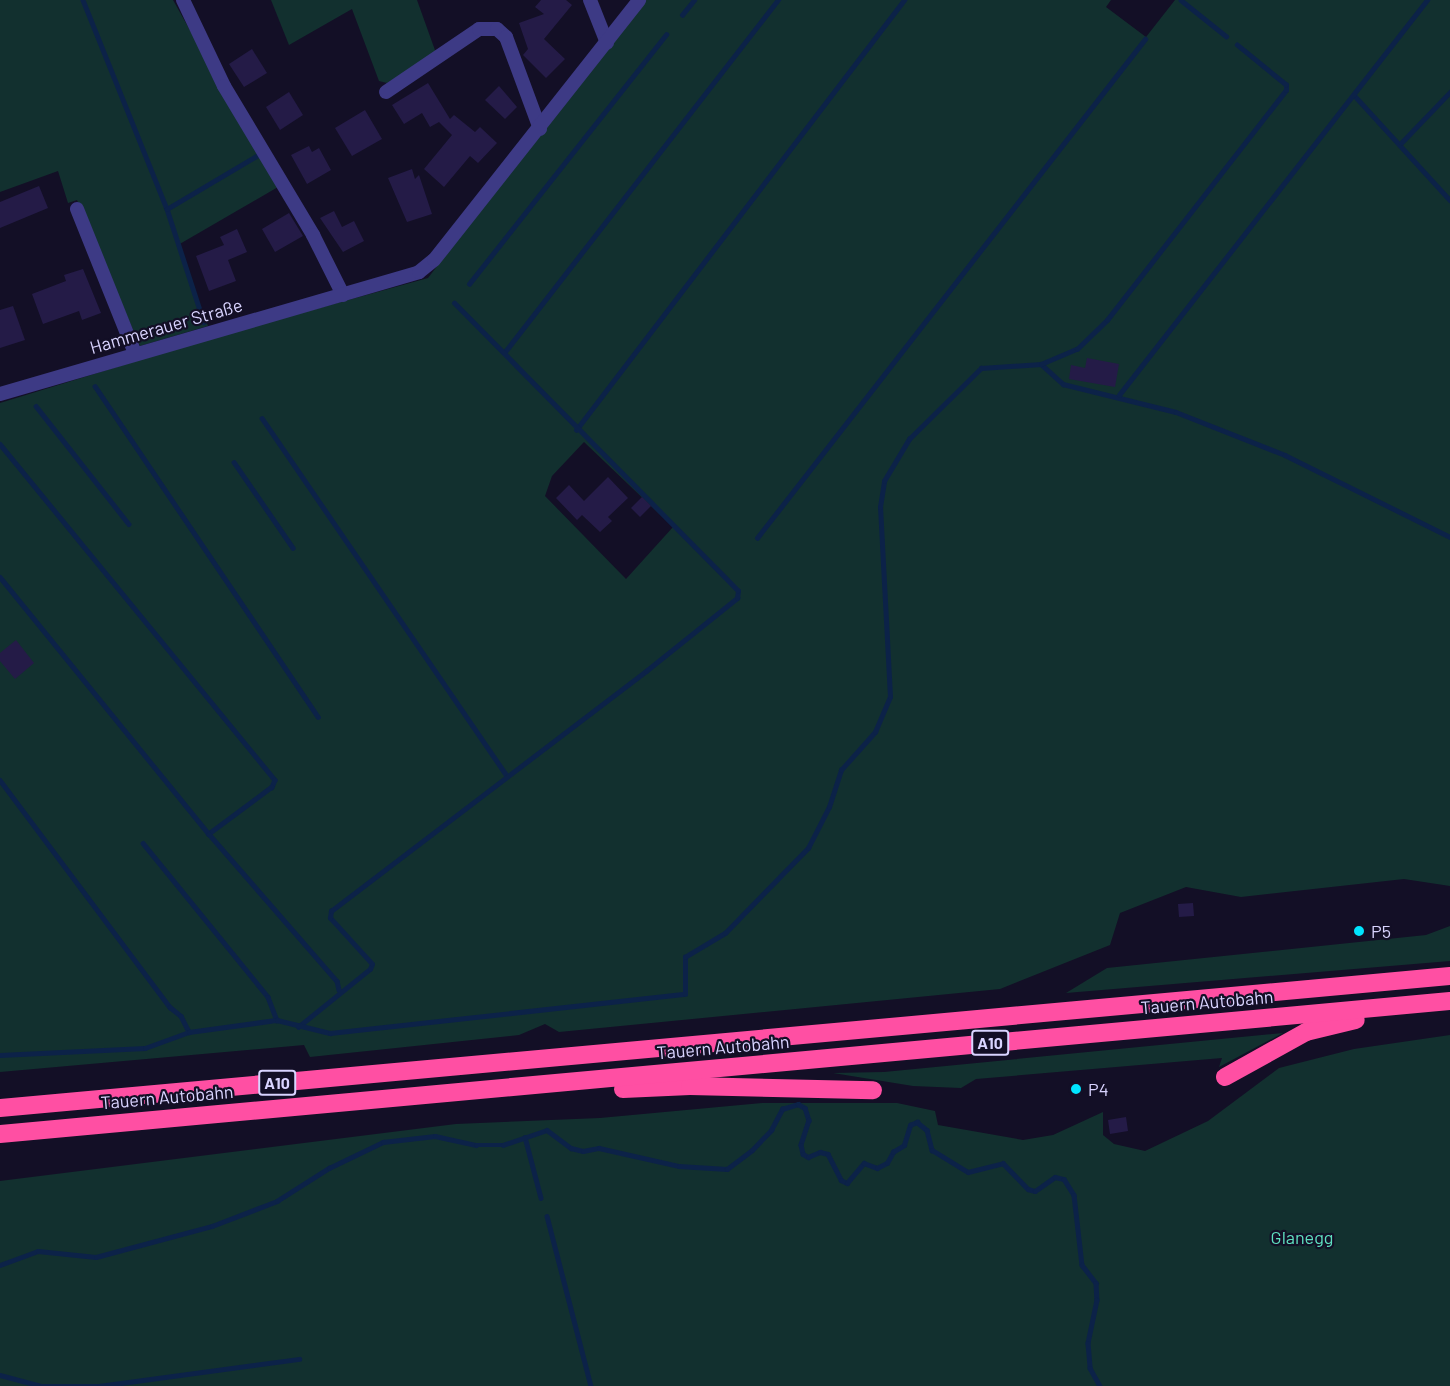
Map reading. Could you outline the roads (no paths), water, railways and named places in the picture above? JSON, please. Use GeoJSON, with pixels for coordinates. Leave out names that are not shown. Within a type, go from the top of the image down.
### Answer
{"type":"FeatureCollection","features":[{"type":"Feature","properties":{"kind":"highway","name":"Tauern Autobahn"},"geometry":{"type":"LineString","coordinates":[[0,1108],[1450,976]]}},
{"type":"Feature","properties":{"kind":"highway","name":"Tauern Autobahn"},"geometry":{"type":"LineString","coordinates":[[0,1134],[1450,1001]]}},
{"type":"Feature","properties":{"kind":"highway"},"geometry":{"type":"LineString","coordinates":[[956,1021],[980,1007]]}},
{"type":"Feature","properties":{"kind":"highway"},"geometry":{"type":"LineString","coordinates":[[1225,1077],[1306,1032],[1363,1019],[1378,1008]]}},
{"type":"Feature","properties":{"kind":"highway"},"geometry":{"type":"LineString","coordinates":[[603,1079],[620,1089],[690,1086],[873,1090]]}},
{"type":"Feature","properties":{"kind":"street"},"geometry":{"type":"LineString","coordinates":[[183,0],[224,86],[312,235],[343,295]]}},
{"type":"Feature","properties":{"kind":"street"},"geometry":{"type":"LineString","coordinates":[[590,0],[607,42]]}},
{"type":"Feature","properties":{"kind":"street","name":"Hammerauer Straße"},"geometry":{"type":"LineString","coordinates":[[0,394],[419,272],[434,260],[540,129],[639,0]]}},
{"type":"Feature","properties":{"kind":"street"},"geometry":{"type":"LineString","coordinates":[[386,92],[479,30],[496,30],[506,37],[540,129]]}},
{"type":"Feature","properties":{"kind":"street"},"geometry":{"type":"LineString","coordinates":[[77,209],[135,353]]}},
{"type":"Feature","properties":{"kind":"waterway"},"geometry":{"type":"LineString","coordinates":[[83,0],[167,209],[204,322]]}},
{"type":"Feature","properties":{"kind":"waterway"},"geometry":{"type":"LineString","coordinates":[[682,15],[694,0]]}},
{"type":"Feature","properties":{"kind":"waterway"},"geometry":{"type":"LineString","coordinates":[[504,353],[778,0]]}},
{"type":"Feature","properties":{"kind":"waterway"},"geometry":{"type":"LineString","coordinates":[[576,430],[904,0]]}},
{"type":"Feature","properties":{"kind":"waterway"},"geometry":{"type":"LineString","coordinates":[[1181,0],[1226,36]]}},
{"type":"Feature","properties":{"kind":"waterway"},"geometry":{"type":"LineString","coordinates":[[1119,395],[1427,0]]}},
{"type":"Feature","properties":{"kind":"waterway"},"geometry":{"type":"LineString","coordinates":[[469,284],[666,35]]}},
{"type":"Feature","properties":{"kind":"waterway"},"geometry":{"type":"LineString","coordinates":[[757,538],[1145,39]]}},
{"type":"Feature","properties":{"kind":"waterway"},"geometry":{"type":"LineString","coordinates":[[0,1055],[145,1048],[189,1032],[277,1020],[330,1033],[685,994],[685,957],[725,933],[808,848],[829,807],[841,770],[875,732],[890,697],[880,507],[884,481],[909,439],[981,368],[1041,364],[1077,349],[1107,320],[1286,90],[1286,85],[1237,45]]}},
{"type":"Feature","properties":{"kind":"waterway"},"geometry":{"type":"LineString","coordinates":[[1401,143],[1450,92]]}},
{"type":"Feature","properties":{"kind":"waterway"},"geometry":{"type":"LineString","coordinates":[[1354,95],[1450,200]]}},
{"type":"Feature","properties":{"kind":"waterway"},"geometry":{"type":"LineString","coordinates":[[167,209],[258,155]]}},
{"type":"Feature","properties":{"kind":"waterway"},"geometry":{"type":"LineString","coordinates":[[298,1027],[370,969],[372,964],[330,918],[331,911],[646,671],[737,598],[738,591],[454,303]]}},
{"type":"Feature","properties":{"kind":"waterway"},"geometry":{"type":"LineString","coordinates":[[1041,364],[1063,384],[1176,412],[1285,455],[1450,537]]}},
{"type":"Feature","properties":{"kind":"waterway"},"geometry":{"type":"LineString","coordinates":[[95,386],[318,717]]}},
{"type":"Feature","properties":{"kind":"waterway"},"geometry":{"type":"LineString","coordinates":[[36,406],[129,524]]}},
{"type":"Feature","properties":{"kind":"waterway"},"geometry":{"type":"LineString","coordinates":[[262,418],[506,774]]}},
{"type":"Feature","properties":{"kind":"waterway"},"geometry":{"type":"LineString","coordinates":[[0,444],[275,780],[272,787],[209,834]]}},
{"type":"Feature","properties":{"kind":"waterway"},"geometry":{"type":"LineString","coordinates":[[234,462],[293,548]]}},
{"type":"Feature","properties":{"kind":"waterway"},"geometry":{"type":"LineString","coordinates":[[0,577],[209,834],[337,981],[339,990]]}},
{"type":"Feature","properties":{"kind":"waterway"},"geometry":{"type":"LineString","coordinates":[[0,780],[170,1007],[181,1016],[189,1032]]}},
{"type":"Feature","properties":{"kind":"waterway"},"geometry":{"type":"LineString","coordinates":[[143,843],[268,997],[277,1020]]}},
{"type":"Feature","properties":{"kind":"waterway"},"geometry":{"type":"LineString","coordinates":[[0,1265],[38,1251],[96,1257],[212,1226],[277,1201],[329,1168],[383,1142],[435,1136],[476,1145],[503,1145],[547,1130],[571,1148],[583,1151],[599,1148],[679,1166],[727,1169],[752,1150],[771,1130],[782,1109],[798,1104],[805,1108],[809,1120],[801,1145],[803,1154],[808,1157],[820,1152],[828,1154],[841,1180],[847,1183],[864,1163],[877,1168],[887,1163],[893,1152],[904,1145],[910,1125],[917,1122],[927,1130],[932,1150],[968,1172],[1003,1163],[1028,1189],[1035,1191],[1055,1177],[1064,1179],[1074,1195],[1082,1265],[1096,1283],[1097,1300],[1088,1343],[1090,1368],[1100,1386]]}},
{"type":"Feature","properties":{"kind":"waterway"},"geometry":{"type":"LineString","coordinates":[[525,1137],[541,1198]]}},
{"type":"Feature","properties":{"kind":"waterway"},"geometry":{"type":"LineString","coordinates":[[547,1216],[591,1386]]}},
{"type":"Feature","properties":{"kind":"waterway"},"geometry":{"type":"LineString","coordinates":[[41,1386],[99,1386],[299,1359]]}},
{"type":"Feature","properties":{"kind":"waterway"},"geometry":{"type":"LineString","coordinates":[[0,1375],[41,1386]]}},
{"type":"Feature","properties":{"kind":"place","name":"P5"},"geometry":{"type":"Point","coordinates":[1359,931]}},
{"type":"Feature","properties":{"kind":"place","name":"P4"},"geometry":{"type":"Point","coordinates":[1076,1089]}},
{"type":"Feature","properties":{"kind":"park label","name":"Glanegg"},"geometry":{"type":"Point","coordinates":[1302,1237]}}]}
